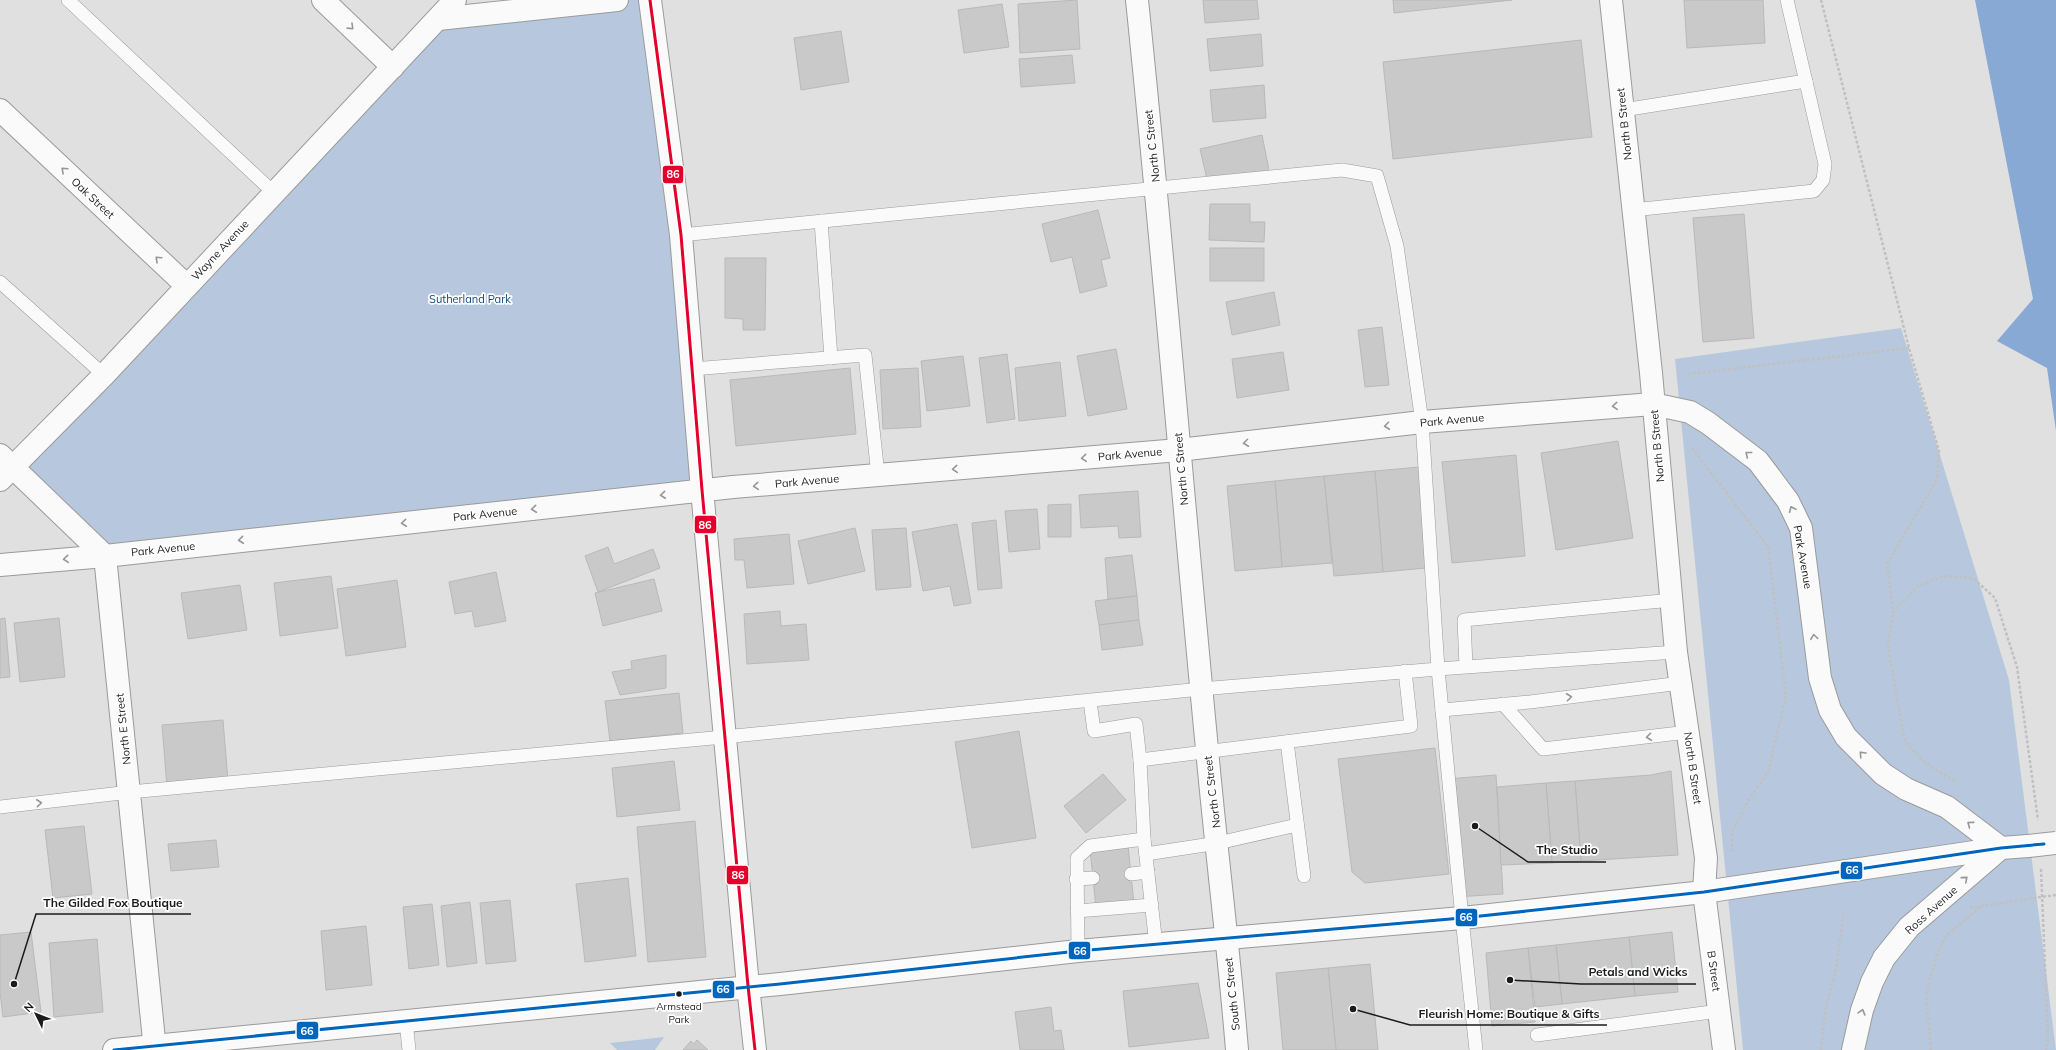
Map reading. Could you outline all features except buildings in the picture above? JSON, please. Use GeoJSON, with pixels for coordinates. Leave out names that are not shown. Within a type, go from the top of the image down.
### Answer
{"type":"FeatureCollection","features":[{"type":"Feature","properties":{"kind":"main road"},"geometry":{"type":"LineString","coordinates":[[323,0],[393,67]]}},
{"type":"Feature","properties":{"kind":"main road","name":"Wayne Avenue"},"geometry":{"type":"LineString","coordinates":[[4,467],[104,375],[273,192],[455,0]]}},
{"type":"Feature","properties":{"kind":"main road"},"geometry":{"type":"LineString","coordinates":[[438,19],[617,0]]}},
{"type":"Feature","properties":{"kind":"main road"},"geometry":{"type":"LineString","coordinates":[[650,0],[681,235],[724,737],[755,1050]]}},
{"type":"Feature","properties":{"kind":"main road","name":"North C Street"},"geometry":{"type":"LineString","coordinates":[[1137,0],[1156,187],[1207,753],[1218,843],[1226,938]]}},
{"type":"Feature","properties":{"kind":"main road","name":"North B Street"},"geometry":{"type":"LineString","coordinates":[[1611,0],[1653,404],[1676,652],[1706,858],[1704,892]]}},
{"type":"Feature","properties":{"kind":"main road","name":"Oak Street"},"geometry":{"type":"LineString","coordinates":[[0,110],[187,286]]}},
{"type":"Feature","properties":{"kind":"main road","name":"Park Avenue"},"geometry":{"type":"LineString","coordinates":[[0,564],[105,556],[702,490],[1179,450],[1422,422],[1653,404],[1690,412],[1708,423],[1758,462],[1788,501],[1801,528],[1820,678],[1830,710],[1846,737],[1883,774],[1906,789],[1948,807],[2001,848]]}},
{"type":"Feature","properties":{"kind":"main road"},"geometry":{"type":"LineString","coordinates":[[4,467],[105,556]]}},
{"type":"Feature","properties":{"kind":"main road","name":"North E Street"},"geometry":{"type":"LineString","coordinates":[[105,556],[155,1048]]}},
{"type":"Feature","properties":{"kind":"main road"},"geometry":{"type":"LineString","coordinates":[[114,1050],[155,1048],[1078,951],[1462,918],[1704,892],[2001,848],[2033,837],[2056,843]]}},
{"type":"Feature","properties":{"kind":"main road","name":"Ross Avenue"},"geometry":{"type":"LineString","coordinates":[[1854,1050],[1862,1010],[1872,982],[1884,958],[1909,926],[2001,848]]}},
{"type":"Feature","properties":{"kind":"main road","name":"B Street"},"geometry":{"type":"LineString","coordinates":[[1704,892],[1724,1050]]}},
{"type":"Feature","properties":{"kind":"main road","name":"South C Street"},"geometry":{"type":"LineString","coordinates":[[1226,938],[1237,1050]]}},
{"type":"Feature","properties":{"kind":"lane"},"geometry":{"type":"LineString","coordinates":[[68,0],[273,192]]}},
{"type":"Feature","properties":{"kind":"lane"},"geometry":{"type":"LineString","coordinates":[[1633,210],[1814,190],[1823,180],[1825,164],[1787,0]]}},
{"type":"Feature","properties":{"kind":"lane"},"geometry":{"type":"LineString","coordinates":[[1623,110],[1806,81]]}},
{"type":"Feature","properties":{"kind":"lane"},"geometry":{"type":"LineString","coordinates":[[681,235],[1156,187],[1342,170],[1377,176],[1397,246],[1422,422],[1438,668],[1476,1050]]}},
{"type":"Feature","properties":{"kind":"lane"},"geometry":{"type":"LineString","coordinates":[[821,221],[831,358]]}},
{"type":"Feature","properties":{"kind":"lane"},"geometry":{"type":"LineString","coordinates":[[0,282],[104,375]]}},
{"type":"Feature","properties":{"kind":"lane"},"geometry":{"type":"LineString","coordinates":[[692,369],[866,355],[878,475]]}},
{"type":"Feature","properties":{"kind":"lane"},"geometry":{"type":"LineString","coordinates":[[1466,666],[1464,620],[1672,600]]}},
{"type":"Feature","properties":{"kind":"lane"},"geometry":{"type":"LineString","coordinates":[[0,807],[130,792],[724,737],[1201,689],[1438,668],[1676,652]]}},
{"type":"Feature","properties":{"kind":"lane"},"geometry":{"type":"LineString","coordinates":[[1140,760],[1207,753],[1411,726],[1405,671]]}},
{"type":"Feature","properties":{"kind":"lane"},"geometry":{"type":"LineString","coordinates":[[1442,710],[1530,702],[1680,683]]}},
{"type":"Feature","properties":{"kind":"lane"},"geometry":{"type":"LineString","coordinates":[[1090,701],[1094,731],[1136,724],[1140,760],[1144,839],[1156,945]]}},
{"type":"Feature","properties":{"kind":"lane"},"geometry":{"type":"LineString","coordinates":[[1503,704],[1543,750],[1688,732]]}},
{"type":"Feature","properties":{"kind":"lane"},"geometry":{"type":"LineString","coordinates":[[1287,742],[1304,876]]}},
{"type":"Feature","properties":{"kind":"lane"},"geometry":{"type":"LineString","coordinates":[[1146,854],[1218,843],[1297,825]]}},
{"type":"Feature","properties":{"kind":"lane"},"geometry":{"type":"LineString","coordinates":[[1078,951],[1076,879],[1077,858],[1090,846],[1144,839]]}},
{"type":"Feature","properties":{"kind":"lane"},"geometry":{"type":"LineString","coordinates":[[1131,874],[1148,872]]}},
{"type":"Feature","properties":{"kind":"lane"},"geometry":{"type":"LineString","coordinates":[[1076,879],[1093,878]]}},
{"type":"Feature","properties":{"kind":"lane"},"geometry":{"type":"LineString","coordinates":[[1077,911],[1152,905]]}},
{"type":"Feature","properties":{"kind":"lane"},"geometry":{"type":"LineString","coordinates":[[1537,1035],[1719,1011]]}},
{"type":"Feature","properties":{"kind":"lane"},"geometry":{"type":"LineString","coordinates":[[406,1021],[409,1050]]}},
{"type":"Feature","properties":{"kind":"path"},"geometry":{"type":"LineString","coordinates":[[1822,0],[1909,348],[1939,451],[1937,480],[1887,564],[1893,612],[1888,646],[1905,742],[1925,763],[1955,781]]}},
{"type":"Feature","properties":{"kind":"path"},"geometry":{"type":"LineString","coordinates":[[1688,374],[1909,348]]}},
{"type":"Feature","properties":{"kind":"path"},"geometry":{"type":"LineString","coordinates":[[1692,448],[1768,547],[1786,696],[1768,772],[1748,801],[1732,832],[1732,852]]}},
{"type":"Feature","properties":{"kind":"path"},"geometry":{"type":"LineString","coordinates":[[1893,612],[1917,586],[1942,576],[1973,578],[1995,598],[2017,667],[2033,837]]}},
{"type":"Feature","properties":{"kind":"path"},"geometry":{"type":"LineString","coordinates":[[2041,867],[2048,1040],[2046,1050]]}},
{"type":"Feature","properties":{"kind":"path"},"geometry":{"type":"LineString","coordinates":[[1964,911],[1984,904],[2056,895]]}},
{"type":"Feature","properties":{"kind":"path"},"geometry":{"type":"LineString","coordinates":[[1931,1050],[1926,995],[1938,951],[1946,936],[1984,904]]}},
{"type":"Feature","properties":{"kind":"path"},"geometry":{"type":"LineString","coordinates":[[1821,1050],[1825,1012],[1836,969],[1844,911]]}},
{"type":"Feature","properties":{"kind":"green space","name":"Sutherland Park"},"geometry":{"type":"Polygon","coordinates":[[[617,0],[650,0],[702,490],[105,556],[13,467],[438,19],[617,0]]]}},
{"type":"Feature","properties":{"kind":"green space"},"geometry":{"type":"Polygon","coordinates":[[[1901,328],[2009,680],[2056,1050],[1743,1050],[1675,359],[1901,328]]]}},
{"type":"Feature","properties":{"kind":"green space"},"geometry":{"type":"Polygon","coordinates":[[[664,1037],[655,1050],[617,1050],[610,1043],[664,1037]]]}},
{"type":"Feature","properties":{"kind":"water"},"geometry":{"type":"Polygon","coordinates":[[[1975,0],[2056,0],[2056,431],[2047,368],[1997,341],[2033,299],[1975,0]]]}},
{"type":"Feature","properties":{"kind":"transit line","name":"86"},"geometry":{"type":"LineString","coordinates":[[650,0],[681,235],[702,490],[755,1050]]}},
{"type":"Feature","properties":{"kind":"transit line","name":"66"},"geometry":{"type":"LineString","coordinates":[[114,1050],[780,984],[1078,951],[1462,918],[1704,892],[2001,848],[2044,844]]}},
{"type":"Feature","properties":{"kind":"place","name":"The Studio"},"geometry":{"type":"Point","coordinates":[1475,826]}},
{"type":"Feature","properties":{"kind":"place","name":"Petals and Wicks"},"geometry":{"type":"Point","coordinates":[1510,980]}},
{"type":"Feature","properties":{"kind":"place","name":"The Gilded Fox Boutique"},"geometry":{"type":"Point","coordinates":[14,984]}},
{"type":"Feature","properties":{"kind":"place","name":"Armstead Park"},"geometry":{"type":"Point","coordinates":[679,994]}},
{"type":"Feature","properties":{"kind":"place","name":"Fleurish Home: Boutique & Gifts"},"geometry":{"type":"Point","coordinates":[1353,1009]}}]}
